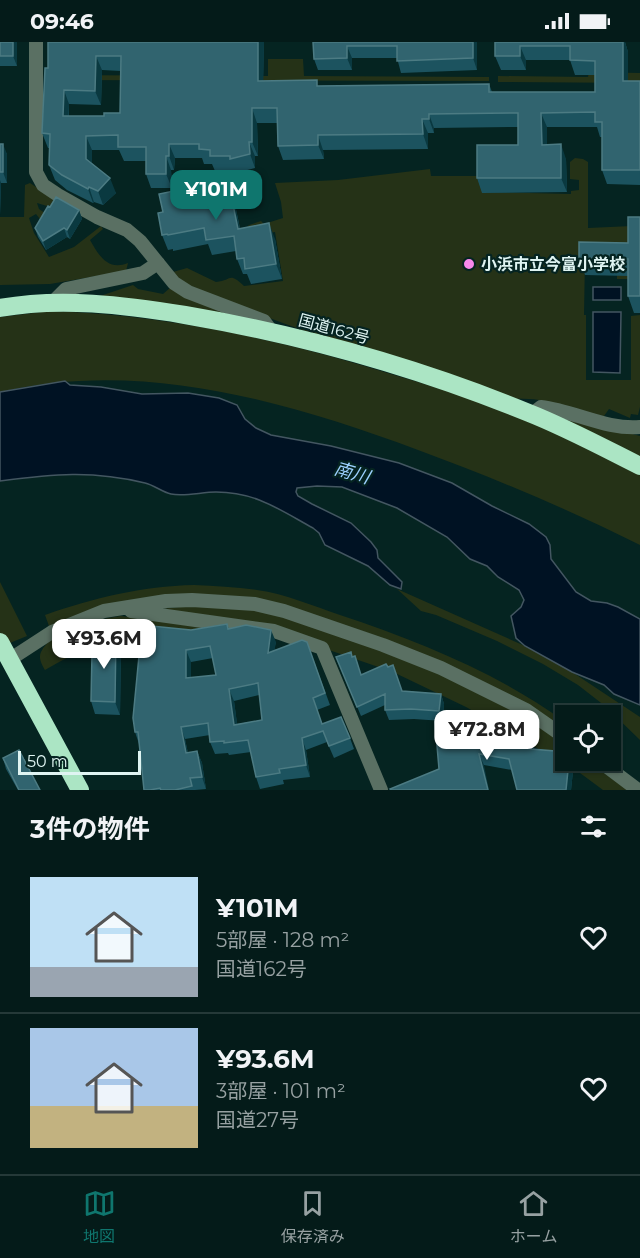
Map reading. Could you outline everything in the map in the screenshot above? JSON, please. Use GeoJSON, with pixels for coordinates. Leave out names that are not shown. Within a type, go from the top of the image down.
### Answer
{"type":"FeatureCollection","features":[{"type":"Feature","properties":{"kind":"highway","name":"国道162号"},"geometry":{"type":"LineString","coordinates":[[0,308],[31,303],[96,305],[168,312],[272,332],[416,373],[532,414],[640,466]]}},
{"type":"Feature","properties":{"kind":"highway"},"geometry":{"type":"LineString","coordinates":[[4,650],[80,790]]}},
{"type":"Feature","properties":{"kind":"street"},"geometry":{"type":"LineString","coordinates":[[36,42],[36,172],[43,185],[97,217],[127,230],[140,241],[174,283],[188,292],[264,321],[272,332]]}},
{"type":"Feature","properties":{"kind":"street"},"geometry":{"type":"LineString","coordinates":[[52,303],[66,290],[143,273],[158,263]]}},
{"type":"Feature","properties":{"kind":"street"},"geometry":{"type":"LineString","coordinates":[[532,414],[541,406],[626,429],[640,427]]}},
{"type":"Feature","properties":{"kind":"street"},"geometry":{"type":"LineString","coordinates":[[4,650],[104,611],[192,600],[255,604],[284,611],[383,645],[441,668],[526,710],[555,730]]}},
{"type":"Feature","properties":{"kind":"street"},"geometry":{"type":"LineString","coordinates":[[123,609],[274,631],[322,648],[381,790]]}},
{"type":"Feature","properties":{"kind":"street"},"geometry":{"type":"LineString","coordinates":[[613,771],[638,790]]}},
{"type":"Feature","properties":{"kind":"green space"},"geometry":{"type":"Polygon","coordinates":[[[268,59],[303,59],[304,76],[489,77],[489,81],[46,80],[46,75],[268,76],[268,59]]]}},
{"type":"Feature","properties":{"kind":"green space"},"geometry":{"type":"Polygon","coordinates":[[[589,72],[640,73],[640,83],[498,82],[498,76],[588,77],[589,72]]]}},
{"type":"Feature","properties":{"kind":"green space"},"geometry":{"type":"Polygon","coordinates":[[[575,158],[588,162],[588,228],[632,226],[632,279],[617,279],[617,258],[585,258],[584,315],[586,315],[586,380],[631,380],[631,316],[640,315],[640,407],[638,415],[631,414],[630,418],[609,409],[604,416],[540,400],[517,399],[388,359],[260,315],[177,280],[173,272],[187,268],[216,282],[232,278],[244,286],[283,281],[275,232],[244,238],[243,230],[261,221],[264,224],[283,218],[275,183],[338,180],[430,169],[431,176],[487,176],[488,192],[571,194],[571,191],[579,190],[579,180],[570,179],[570,162],[575,158]]]}},
{"type":"Feature","properties":{"kind":"green space"},"geometry":{"type":"Polygon","coordinates":[[[30,183],[54,199],[52,205],[37,203],[39,209],[49,216],[43,223],[36,214],[29,218],[34,233],[49,257],[74,247],[101,226],[103,229],[90,240],[105,260],[115,265],[128,263],[126,271],[50,284],[0,285],[0,217],[24,217],[25,185],[30,183]]]}},
{"type":"Feature","properties":{"kind":"green space"},"geometry":{"type":"Polygon","coordinates":[[[133,285],[138,289],[163,294],[171,287],[252,320],[97,297],[133,285]]]}},
{"type":"Feature","properties":{"kind":"green space"},"geometry":{"type":"Polygon","coordinates":[[[50,311],[184,324],[271,341],[450,392],[514,415],[640,475],[640,545],[503,483],[446,461],[368,432],[265,401],[212,390],[160,383],[107,380],[53,383],[0,392],[0,317],[50,311]]]}},
{"type":"Feature","properties":{"kind":"green space"},"geometry":{"type":"Polygon","coordinates":[[[553,413],[640,436],[640,458],[553,413]]]}},
{"type":"Feature","properties":{"kind":"green space"},"geometry":{"type":"Polygon","coordinates":[[[0,582],[27,636],[0,647],[0,582]]]}},
{"type":"Feature","properties":{"kind":"green space"},"geometry":{"type":"Polygon","coordinates":[[[175,586],[241,588],[278,594],[399,636],[457,660],[513,688],[555,715],[555,726],[385,639],[285,605],[219,595],[49,626],[45,615],[118,594],[175,586]]]}},
{"type":"Feature","properties":{"kind":"green space"},"geometry":{"type":"Polygon","coordinates":[[[397,589],[525,646],[572,672],[640,717],[640,740],[621,722],[621,705],[604,705],[578,685],[543,664],[497,641],[421,611],[397,589]]]}},
{"type":"Feature","properties":{"kind":"green space"},"geometry":{"type":"Polygon","coordinates":[[[191,606],[254,610],[381,650],[437,673],[523,715],[555,738],[555,759],[466,707],[393,672],[329,650],[148,610],[191,606]]]}},
{"type":"Feature","properties":{"kind":"green space"},"geometry":{"type":"Polygon","coordinates":[[[121,616],[239,632],[171,630],[131,633],[99,643],[45,670],[40,654],[46,644],[77,627],[121,616]]]}},
{"type":"Feature","properties":{"kind":"green space"},"geometry":{"type":"Polygon","coordinates":[[[577,771],[601,771],[628,790],[603,790],[577,771]]]}},
{"type":"Feature","properties":{"kind":"water"},"geometry":{"type":"Polygon","coordinates":[[[593,287],[621,287],[621,300],[593,300],[593,287]]]}},
{"type":"Feature","properties":{"kind":"water"},"geometry":{"type":"Polygon","coordinates":[[[593,312],[621,312],[620,373],[593,372],[593,312]]]}},
{"type":"Feature","properties":{"kind":"water","name":"南川"},"geometry":{"type":"Polygon","coordinates":[[[65,381],[70,385],[101,387],[142,394],[188,393],[219,398],[237,405],[245,419],[256,428],[271,435],[331,446],[399,463],[452,483],[529,524],[546,537],[550,545],[551,559],[576,592],[591,601],[618,607],[640,619],[640,705],[614,694],[604,685],[572,672],[525,646],[516,638],[511,616],[521,607],[524,600],[519,590],[498,577],[487,566],[470,559],[447,537],[397,508],[342,487],[297,488],[296,492],[298,496],[312,504],[351,523],[371,542],[377,550],[378,558],[402,582],[401,589],[390,585],[368,566],[325,545],[319,533],[313,528],[267,503],[243,495],[216,492],[176,495],[145,483],[90,475],[55,475],[0,481],[0,392],[65,381]]]}},
{"type":"Feature","properties":{"kind":"building"},"geometry":{"type":"Polygon","coordinates":[[[0,42],[13,42],[13,56],[0,56],[0,42]]]}},
{"type":"Feature","properties":{"kind":"building"},"geometry":{"type":"Polygon","coordinates":[[[48,42],[258,42],[258,81],[317,80],[317,86],[489,84],[489,92],[595,92],[595,61],[570,60],[570,46],[520,46],[520,56],[495,56],[495,42],[623,42],[623,81],[640,81],[640,170],[602,170],[602,122],[595,122],[595,112],[541,113],[542,145],[561,144],[561,178],[477,178],[477,145],[518,145],[518,113],[429,114],[429,119],[422,119],[423,134],[318,135],[318,145],[278,146],[277,108],[252,108],[250,154],[230,159],[230,156],[210,156],[210,150],[199,149],[199,144],[169,144],[166,174],[146,174],[146,147],[118,147],[118,135],[86,136],[86,159],[110,178],[98,191],[89,187],[88,189],[49,165],[50,134],[42,133],[45,68],[48,68],[48,42]],[[96,56],[95,91],[64,90],[63,116],[104,116],[104,113],[120,113],[121,56],[96,56]]]}},
{"type":"Feature","properties":{"kind":"building"},"geometry":{"type":"Polygon","coordinates":[[[313,42],[473,42],[473,58],[397,61],[397,46],[347,46],[347,58],[314,59],[313,42]]]}},
{"type":"Feature","properties":{"kind":"building"},"geometry":{"type":"Polygon","coordinates":[[[0,144],[3,144],[3,172],[0,172],[0,144]]]}},
{"type":"Feature","properties":{"kind":"building"},"geometry":{"type":"Polygon","coordinates":[[[228,180],[238,229],[269,223],[276,264],[245,269],[244,258],[237,259],[234,236],[206,240],[204,228],[162,235],[158,213],[163,212],[159,194],[228,180]]]}},
{"type":"Feature","properties":{"kind":"building"},"geometry":{"type":"Polygon","coordinates":[[[56,197],[79,210],[67,230],[64,228],[43,241],[35,228],[56,197]]]}},
{"type":"Feature","properties":{"kind":"building"},"geometry":{"type":"Polygon","coordinates":[[[628,217],[640,217],[640,296],[628,296],[628,259],[579,258],[579,242],[628,243],[628,217]]]}},
{"type":"Feature","properties":{"kind":"building"},"geometry":{"type":"Polygon","coordinates":[[[227,624],[228,629],[246,625],[271,630],[268,653],[302,640],[307,642],[325,693],[313,698],[322,724],[341,717],[350,738],[329,746],[323,731],[302,738],[306,765],[279,769],[280,773],[256,777],[248,740],[210,742],[208,723],[181,727],[186,753],[197,751],[202,777],[190,778],[192,786],[175,790],[161,790],[160,788],[144,790],[138,732],[135,732],[133,718],[142,625],[191,630],[227,624]],[[210,646],[186,650],[186,678],[216,675],[210,646]],[[258,683],[229,689],[234,725],[262,720],[258,683]]]}},
{"type":"Feature","properties":{"kind":"building"},"geometry":{"type":"Polygon","coordinates":[[[97,635],[116,635],[115,702],[91,701],[92,653],[97,653],[97,635]]]}},
{"type":"Feature","properties":{"kind":"building"},"geometry":{"type":"Polygon","coordinates":[[[351,652],[352,657],[355,656],[361,675],[386,664],[388,667],[393,665],[402,691],[441,694],[439,711],[385,710],[385,694],[357,707],[336,657],[351,652]]]}},
{"type":"Feature","properties":{"kind":"building"},"geometry":{"type":"Polygon","coordinates":[[[467,719],[467,721],[502,728],[502,739],[532,742],[531,749],[555,751],[555,771],[568,771],[566,790],[517,790],[509,759],[479,754],[488,790],[391,790],[439,769],[435,722],[467,719]]]}},
{"type":"Feature","properties":{"kind":"building"},"geometry":{"type":"Polygon","coordinates":[[[19,750],[40,790],[19,790],[3,758],[19,750]]]}},
{"type":"Feature","properties":{"kind":"place","name":"小浜市立今富小学校"},"geometry":{"type":"Point","coordinates":[469,264]}}]}
